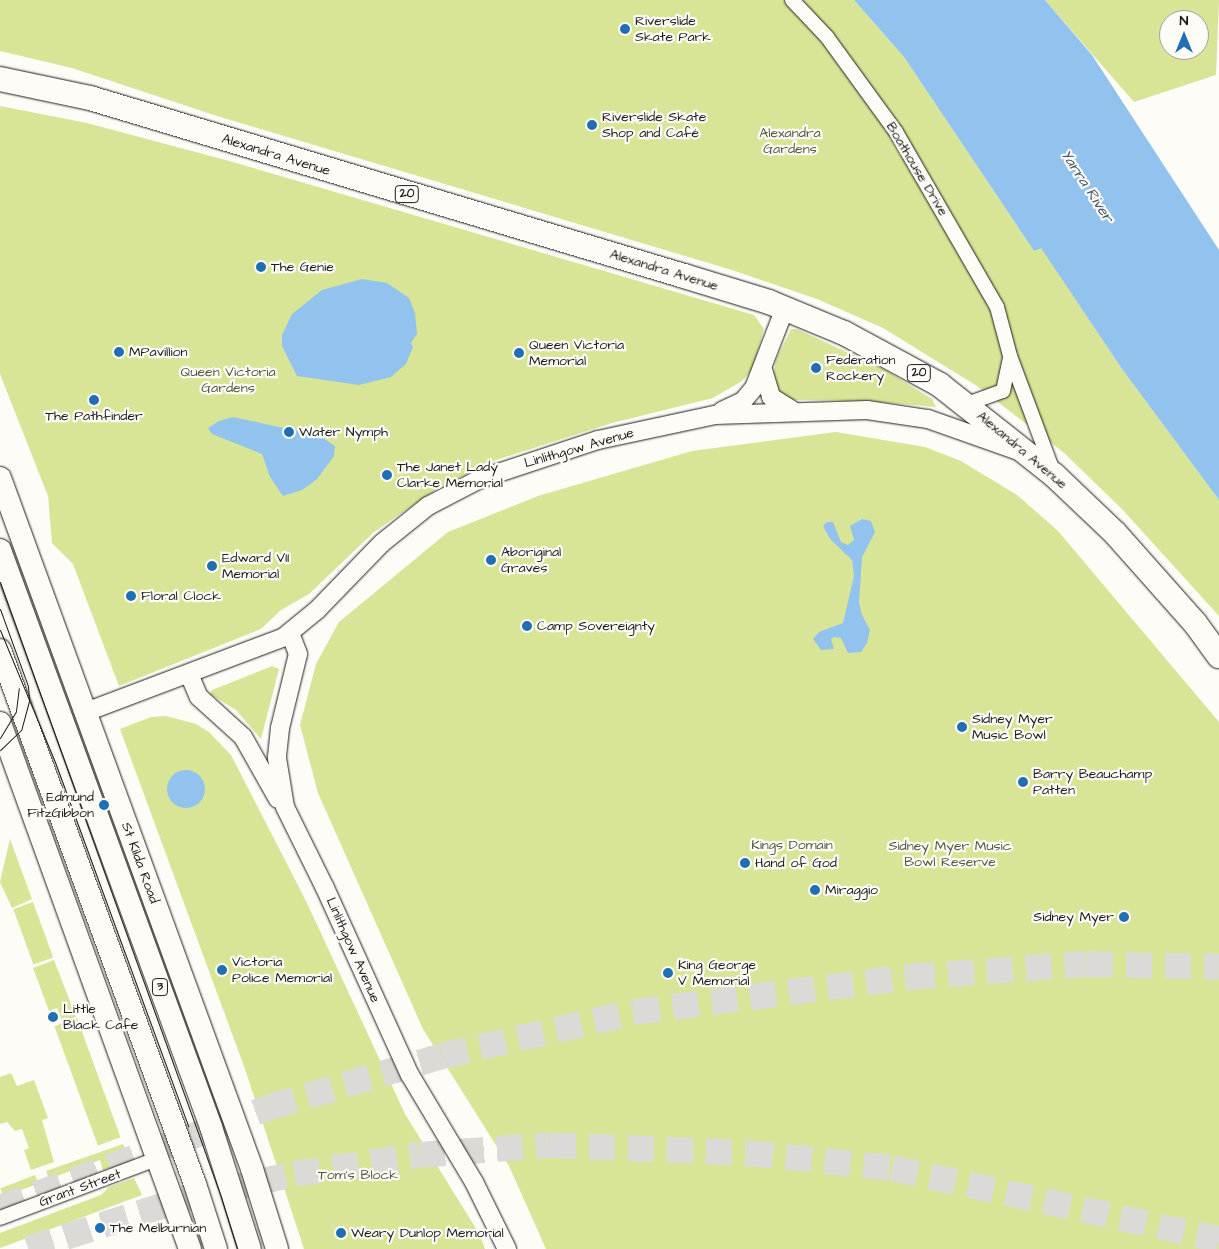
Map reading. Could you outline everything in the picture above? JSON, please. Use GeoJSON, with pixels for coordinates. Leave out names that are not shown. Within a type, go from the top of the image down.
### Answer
{"type":"FeatureCollection","features":[{"type":"Feature","properties":{"kind":"highway","name":"Alexandra Avenue"},"geometry":{"type":"LineString","coordinates":[[0,79],[90,98],[785,308],[890,357],[967,404],[1054,475],[1116,533],[1195,623],[1219,656]]}},
{"type":"Feature","properties":{"kind":"highway","name":"20"},"geometry":{"type":"LineString","coordinates":[[1195,623],[1219,638]]}},
{"type":"Feature","properties":{"kind":"main road","name":"St Kilda Road"},"geometry":{"type":"LineString","coordinates":[[0,478],[252,1169],[277,1249]]}},
{"type":"Feature","properties":{"kind":"main road","name":"St Kilda Road"},"geometry":{"type":"LineString","coordinates":[[0,550],[211,1127],[250,1249]]}},
{"type":"Feature","properties":{"kind":"main road"},"geometry":{"type":"LineString","coordinates":[[0,650],[216,1249]]}},
{"type":"Feature","properties":{"kind":"main road"},"geometry":{"type":"LineString","coordinates":[[11,756],[34,743],[62,722],[86,712]]}},
{"type":"Feature","properties":{"kind":"main road"},"geometry":{"type":"LineString","coordinates":[[62,722],[26,721],[0,724],[159,1158],[190,1249]]}},
{"type":"Feature","properties":{"kind":"main road"},"geometry":{"type":"LineString","coordinates":[[128,1075],[148,1059]]}},
{"type":"Feature","properties":{"kind":"street","name":"Boathouse Drive"},"geometry":{"type":"LineString","coordinates":[[792,0],[827,37],[896,132],[996,307],[1010,356],[1054,475]]}},
{"type":"Feature","properties":{"kind":"street","name":"Linlithgow Avenue"},"geometry":{"type":"LineString","coordinates":[[715,415],[746,397],[763,370],[785,308]]}},
{"type":"Feature","properties":{"kind":"street","name":"Boathouse Drive"},"geometry":{"type":"LineString","coordinates":[[967,404],[1003,391],[1010,356]]}},
{"type":"Feature","properties":{"kind":"street"},"geometry":{"type":"LineString","coordinates":[[763,370],[771,397],[778,405],[794,411]]}},
{"type":"Feature","properties":{"kind":"street","name":"Linlithgow Avenue"},"geometry":{"type":"LineString","coordinates":[[86,712],[189,674],[290,633],[328,600],[382,543],[424,509],[455,491],[507,470],[598,440],[715,415],[866,410],[916,416],[1032,457]]}},
{"type":"Feature","properties":{"kind":"street","name":"Linlithgow Avenue"},"geometry":{"type":"LineString","coordinates":[[290,633],[298,654],[280,728],[277,758],[281,793],[294,828],[326,888],[410,1075],[474,1182],[507,1249]]}},
{"type":"Feature","properties":{"kind":"street"},"geometry":{"type":"LineString","coordinates":[[189,674],[199,697],[243,737],[294,828]]}},
{"type":"Feature","properties":{"kind":"street","name":"Grant Street"},"geometry":{"type":"LineString","coordinates":[[0,1218],[159,1158]]}},
{"type":"Feature","properties":{"kind":"green space","name":"Alexandra Gardens"},"geometry":{"type":"Polygon","coordinates":[[[0,0],[854,0],[904,57],[1034,251],[1041,247],[1122,369],[1219,500],[1219,616],[1121,508],[1063,452],[977,386],[883,328],[817,299],[732,270],[217,116],[72,68],[0,51],[0,0]]]}},
{"type":"Feature","properties":{"kind":"green space"},"geometry":{"type":"Polygon","coordinates":[[[1045,0],[1219,0],[1216,75],[1134,102],[1045,0]]]}},
{"type":"Feature","properties":{"kind":"green space","name":"Queen Victoria Gardens"},"geometry":{"type":"Polygon","coordinates":[[[0,106],[87,123],[233,162],[754,315],[764,329],[752,370],[742,381],[713,398],[612,423],[496,460],[438,488],[374,532],[309,594],[281,610],[261,629],[119,686],[73,564],[52,543],[48,496],[0,374],[0,106]]]}},
{"type":"Feature","properties":{"kind":"green space"},"geometry":{"type":"Polygon","coordinates":[[[791,329],[797,329],[885,370],[932,399],[936,407],[867,401],[787,400],[777,392],[773,376],[776,360],[791,329]]]}},
{"type":"Feature","properties":{"kind":"green space","name":"Kings Domain"},"geometry":{"type":"Polygon","coordinates":[[[836,432],[925,447],[961,461],[1017,495],[1058,531],[1219,722],[1219,1249],[546,1249],[509,1166],[423,1029],[318,793],[300,725],[316,664],[339,622],[448,532],[538,496],[692,451],[836,432]]]}},
{"type":"Feature","properties":{"kind":"green space"},"geometry":{"type":"Polygon","coordinates":[[[272,666],[279,669],[261,739],[236,710],[210,694],[212,690],[272,666]]]}},
{"type":"Feature","properties":{"kind":"green space","name":"Tom's Block"},"geometry":{"type":"Polygon","coordinates":[[[166,716],[196,724],[209,732],[231,755],[306,901],[405,1114],[480,1235],[485,1249],[304,1249],[245,1069],[120,729],[151,717],[166,716]]]}},
{"type":"Feature","properties":{"kind":"green space"},"geometry":{"type":"Polygon","coordinates":[[[10,839],[32,899],[12,908],[0,882],[10,839]]]}},
{"type":"Feature","properties":{"kind":"green space"},"geometry":{"type":"Polygon","coordinates":[[[33,902],[53,957],[33,965],[13,909],[33,902]]]}},
{"type":"Feature","properties":{"kind":"green space"},"geometry":{"type":"Polygon","coordinates":[[[54,960],[76,1017],[62,1021],[57,1008],[49,1011],[33,968],[54,960]]]}},
{"type":"Feature","properties":{"kind":"green space"},"geometry":{"type":"Polygon","coordinates":[[[77,1018],[120,1137],[98,1146],[54,1026],[77,1018]]]}},
{"type":"Feature","properties":{"kind":"green space"},"geometry":{"type":"Polygon","coordinates":[[[11,1073],[17,1086],[34,1080],[48,1118],[42,1120],[54,1162],[31,1170],[24,1150],[29,1148],[22,1129],[15,1131],[7,1122],[0,1124],[0,1077],[11,1073]]]}},
{"type":"Feature","properties":{"kind":"green space"},"geometry":{"type":"Polygon","coordinates":[[[123,1144],[129,1161],[103,1170],[100,1160],[49,1179],[46,1171],[123,1144]]]}},
{"type":"Feature","properties":{"kind":"green space"},"geometry":{"type":"Polygon","coordinates":[[[35,1175],[38,1183],[4,1197],[0,1188],[35,1175]]]}},
{"type":"Feature","properties":{"kind":"green space"},"geometry":{"type":"Polygon","coordinates":[[[134,1178],[142,1195],[0,1248],[0,1233],[101,1195],[109,1187],[134,1178]]]}},
{"type":"Feature","properties":{"kind":"water","name":"Yarra River"},"geometry":{"type":"Polygon","coordinates":[[[854,0],[1045,0],[1092,55],[1219,250],[1219,500],[1122,369],[1041,248],[1034,251],[904,57],[854,0]]]}},
{"type":"Feature","properties":{"kind":"water"},"geometry":{"type":"Polygon","coordinates":[[[362,279],[387,283],[409,298],[415,313],[417,334],[411,343],[413,347],[406,364],[391,377],[359,385],[297,376],[282,346],[282,335],[292,314],[322,290],[362,279]]]}},
{"type":"Feature","properties":{"kind":"water"},"geometry":{"type":"Polygon","coordinates":[[[233,417],[320,436],[335,446],[334,456],[317,479],[302,490],[283,496],[270,477],[262,454],[212,434],[208,428],[219,421],[233,417]]]}},
{"type":"Feature","properties":{"kind":"water"},"geometry":{"type":"Polygon","coordinates":[[[862,519],[871,521],[875,532],[862,557],[859,603],[862,615],[870,630],[867,643],[861,652],[848,653],[841,638],[834,637],[831,639],[834,649],[821,650],[813,639],[819,632],[843,623],[854,576],[852,560],[830,539],[823,526],[827,522],[833,522],[841,542],[848,545],[854,540],[850,526],[862,519]]]}},
{"type":"Feature","properties":{"kind":"water"},"geometry":{"type":"Polygon","coordinates":[[[186,770],[199,776],[205,789],[199,802],[186,808],[173,802],[167,789],[173,776],[186,770]]]}},
{"type":"Feature","properties":{"kind":"tunnel"},"geometry":{"type":"LineString","coordinates":[[0,1208],[270,1107],[442,1056],[634,1012],[909,977],[1087,964],[1219,967]]}},
{"type":"Feature","properties":{"kind":"tunnel"},"geometry":{"type":"LineString","coordinates":[[28,1249],[184,1199],[294,1174],[419,1155],[550,1145],[747,1153],[892,1168],[1219,1239]]}},
{"type":"Feature","properties":{"kind":"tram line"},"geometry":{"type":"LineString","coordinates":[[0,582],[221,1197],[237,1249]]}},
{"type":"Feature","properties":{"kind":"tram line"},"geometry":{"type":"LineString","coordinates":[[0,609],[28,686],[29,701],[21,730],[0,750]]}},
{"type":"Feature","properties":{"kind":"tram line"},"geometry":{"type":"LineString","coordinates":[[0,630],[55,762],[188,1126]]}},
{"type":"Feature","properties":{"kind":"tram line"},"geometry":{"type":"LineString","coordinates":[[0,738],[16,711],[19,688]]}},
{"type":"Feature","properties":{"kind":"place","name":"Riverslide Skate Park"},"geometry":{"type":"Point","coordinates":[625,29]}},
{"type":"Feature","properties":{"kind":"place","name":"Riverslide Skate Shop and Café"},"geometry":{"type":"Point","coordinates":[592,125]}},
{"type":"Feature","properties":{"kind":"place","name":"The Genie"},"geometry":{"type":"Point","coordinates":[261,267]}},
{"type":"Feature","properties":{"kind":"place","name":"MPavillion"},"geometry":{"type":"Point","coordinates":[119,352]}},
{"type":"Feature","properties":{"kind":"place","name":"Queen Victoria Memorial"},"geometry":{"type":"Point","coordinates":[519,353]}},
{"type":"Feature","properties":{"kind":"place","name":"Federation Rockery"},"geometry":{"type":"Point","coordinates":[816,368]}},
{"type":"Feature","properties":{"kind":"place","name":"The Pathfinder"},"geometry":{"type":"Point","coordinates":[94,400]}},
{"type":"Feature","properties":{"kind":"place","name":"Water Nymph"},"geometry":{"type":"Point","coordinates":[289,432]}},
{"type":"Feature","properties":{"kind":"place","name":"The Janet Lady Clarke Memorial"},"geometry":{"type":"Point","coordinates":[387,475]}},
{"type":"Feature","properties":{"kind":"place","name":"Aboriginal Graves"},"geometry":{"type":"Point","coordinates":[491,560]}},
{"type":"Feature","properties":{"kind":"place","name":"Edward VII Memorial"},"geometry":{"type":"Point","coordinates":[212,566]}},
{"type":"Feature","properties":{"kind":"place","name":"Floral Clock"},"geometry":{"type":"Point","coordinates":[131,596]}},
{"type":"Feature","properties":{"kind":"place","name":"Camp Sovereignty"},"geometry":{"type":"Point","coordinates":[527,626]}},
{"type":"Feature","properties":{"kind":"place","name":"Sidney Myer Music Bowl"},"geometry":{"type":"Point","coordinates":[962,727]}},
{"type":"Feature","properties":{"kind":"place","name":"Barry Beauchamp Patten"},"geometry":{"type":"Point","coordinates":[1023,782]}},
{"type":"Feature","properties":{"kind":"place","name":"Edmund FitzGibbon"},"geometry":{"type":"Point","coordinates":[104,805]}},
{"type":"Feature","properties":{"kind":"place","name":"Hand of God"},"geometry":{"type":"Point","coordinates":[745,863]}},
{"type":"Feature","properties":{"kind":"place","name":"Miraggio"},"geometry":{"type":"Point","coordinates":[815,890]}},
{"type":"Feature","properties":{"kind":"place","name":"Sidney Myer"},"geometry":{"type":"Point","coordinates":[1124,917]}},
{"type":"Feature","properties":{"kind":"place","name":"Victoria Police Memorial"},"geometry":{"type":"Point","coordinates":[222,970]}},
{"type":"Feature","properties":{"kind":"place","name":"King George V Memorial"},"geometry":{"type":"Point","coordinates":[668,973]}},
{"type":"Feature","properties":{"kind":"place","name":"Little Black Cafe"},"geometry":{"type":"Point","coordinates":[53,1017]}},
{"type":"Feature","properties":{"kind":"place","name":"The Melburnian"},"geometry":{"type":"Point","coordinates":[100,1228]}},
{"type":"Feature","properties":{"kind":"place","name":"Weary Dunlop Memorial"},"geometry":{"type":"Point","coordinates":[341,1233]}},
{"type":"Feature","properties":{"kind":"park label","name":"Sidney Myer Music Bowl Reserve"},"geometry":{"type":"Point","coordinates":[950,854]}}]}
